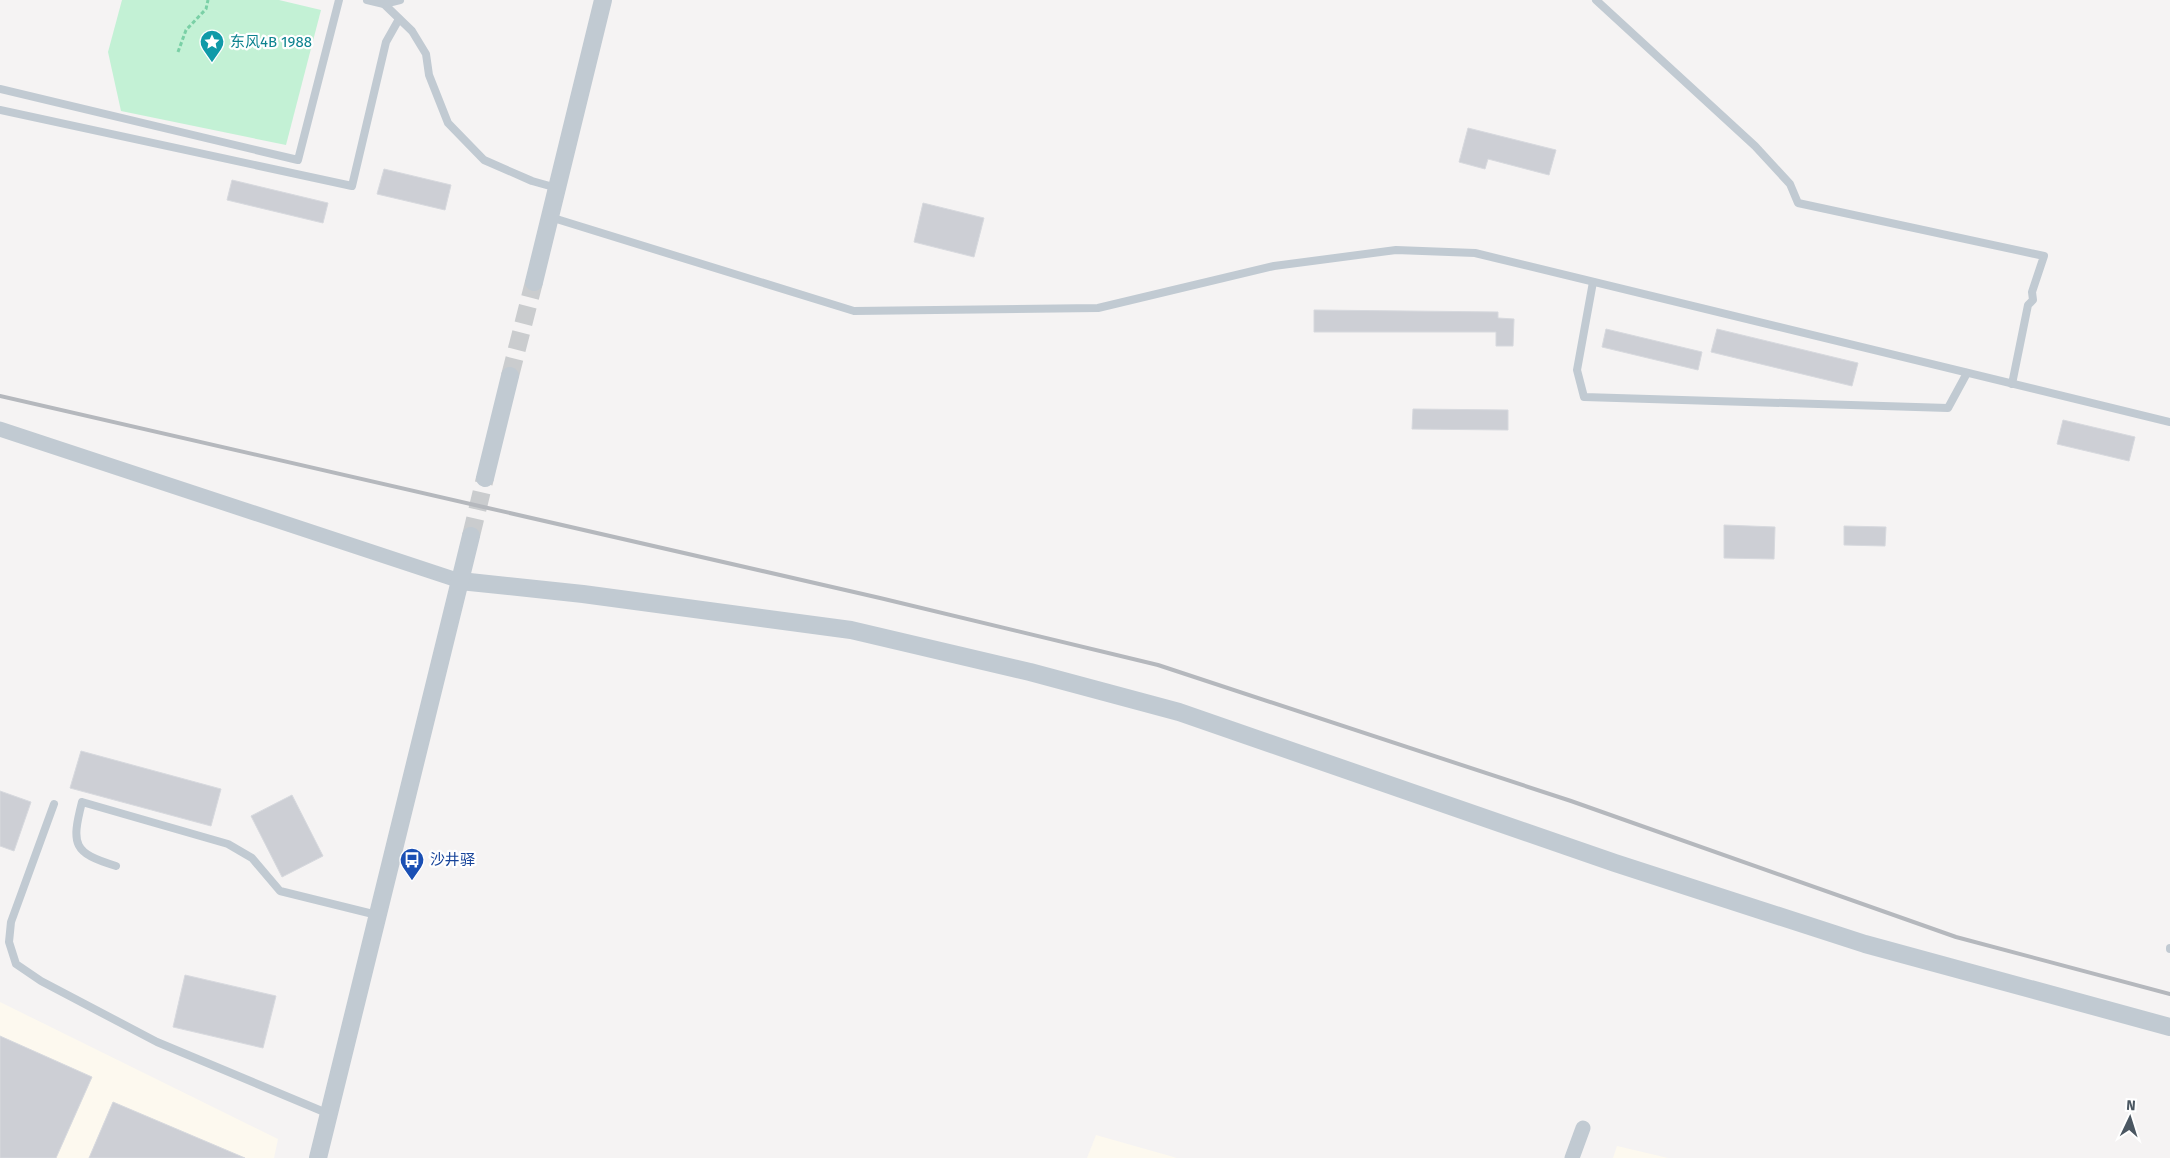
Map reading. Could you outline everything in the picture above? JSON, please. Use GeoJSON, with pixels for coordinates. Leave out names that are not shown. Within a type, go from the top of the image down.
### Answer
{"type":"FeatureCollection","features":[{"type":"Feature","properties":{"kind":"street"},"geometry":{"type":"LineString","coordinates":[[534,282],[604,0]]}},
{"type":"Feature","properties":{"kind":"street"},"geometry":{"type":"LineString","coordinates":[[485,478],[510,376]]}},
{"type":"Feature","properties":{"kind":"street"},"geometry":{"type":"LineString","coordinates":[[0,429],[460,581],[583,594],[851,630],[1030,672],[1179,712],[1615,863],[1865,944],[2170,1027]]}},
{"type":"Feature","properties":{"kind":"street"},"geometry":{"type":"LineString","coordinates":[[318,1158],[471,536]]}},
{"type":"Feature","properties":{"kind":"street"},"geometry":{"type":"LineString","coordinates":[[1572,1158],[1583,1128]]}},
{"type":"Feature","properties":{"kind":"lane"},"geometry":{"type":"LineString","coordinates":[[0,89],[298,160],[339,0]]}},
{"type":"Feature","properties":{"kind":"lane"},"geometry":{"type":"LineString","coordinates":[[367,0],[384,4],[400,0]]}},
{"type":"Feature","properties":{"kind":"lane"},"geometry":{"type":"LineString","coordinates":[[1596,0],[1755,146],[1790,184],[1798,203],[2044,256],[2032,292],[2033,300],[2028,305],[2012,384]]}},
{"type":"Feature","properties":{"kind":"lane"},"geometry":{"type":"LineString","coordinates":[[384,4],[412,31],[426,54],[429,74],[448,123],[484,160],[532,181],[557,188]]}},
{"type":"Feature","properties":{"kind":"lane"},"geometry":{"type":"LineString","coordinates":[[0,110],[352,186],[386,42],[399,19]]}},
{"type":"Feature","properties":{"kind":"lane"},"geometry":{"type":"LineString","coordinates":[[550,217],[854,311],[1098,308],[1274,266],[1396,250],[1475,253],[2170,422]]}},
{"type":"Feature","properties":{"kind":"lane"},"geometry":{"type":"LineString","coordinates":[[1594,282],[1577,370],[1584,397],[1948,408],[1967,373]]}},
{"type":"Feature","properties":{"kind":"lane"},"geometry":{"type":"LineString","coordinates":[[116,866],[91,858],[79,846],[75,828],[82,802],[228,844],[252,858],[280,891],[377,915]]}},
{"type":"Feature","properties":{"kind":"lane"},"geometry":{"type":"LineString","coordinates":[[54,804],[11,922],[10,942],[16,964],[41,980],[157,1042],[329,1114]]}},
{"type":"Feature","properties":{"kind":"path"},"geometry":{"type":"LineString","coordinates":[[178,52],[186,30],[206,9],[208,0]]}},
{"type":"Feature","properties":{"kind":"shaded area"},"geometry":{"type":"Polygon","coordinates":[[[0,1002],[278,1139],[274,1158],[0,1158],[0,1002]]]}},
{"type":"Feature","properties":{"kind":"shaded area"},"geometry":{"type":"Polygon","coordinates":[[[1096,1135],[1177,1158],[1087,1158],[1096,1135]]]}},
{"type":"Feature","properties":{"kind":"shaded area"},"geometry":{"type":"Polygon","coordinates":[[[1617,1146],[1668,1158],[1613,1158],[1617,1146]]]}},
{"type":"Feature","properties":{"kind":"green space"},"geometry":{"type":"Polygon","coordinates":[[[122,0],[279,0],[321,10],[286,145],[121,111],[108,52],[122,0]]]}},
{"type":"Feature","properties":{"kind":"building"},"geometry":{"type":"Polygon","coordinates":[[[1468,128],[1556,150],[1549,175],[1488,159],[1485,169],[1459,162],[1468,128]]]}},
{"type":"Feature","properties":{"kind":"building"},"geometry":{"type":"Polygon","coordinates":[[[384,169],[451,185],[445,210],[377,194],[384,169]]]}},
{"type":"Feature","properties":{"kind":"building"},"geometry":{"type":"Polygon","coordinates":[[[232,180],[328,203],[323,223],[227,200],[232,180]]]}},
{"type":"Feature","properties":{"kind":"building"},"geometry":{"type":"Polygon","coordinates":[[[923,203],[984,218],[974,257],[914,242],[923,203]]]}},
{"type":"Feature","properties":{"kind":"building"},"geometry":{"type":"Polygon","coordinates":[[[1314,310],[1498,312],[1498,318],[1514,319],[1513,346],[1496,346],[1496,332],[1314,332],[1314,310]]]}},
{"type":"Feature","properties":{"kind":"building"},"geometry":{"type":"Polygon","coordinates":[[[1606,329],[1702,352],[1698,370],[1602,347],[1606,329]]]}},
{"type":"Feature","properties":{"kind":"building"},"geometry":{"type":"Polygon","coordinates":[[[1717,329],[1858,363],[1852,386],[1711,352],[1717,329]]]}},
{"type":"Feature","properties":{"kind":"building"},"geometry":{"type":"Polygon","coordinates":[[[1413,409],[1508,410],[1508,430],[1412,429],[1413,409]]]}},
{"type":"Feature","properties":{"kind":"building"},"geometry":{"type":"Polygon","coordinates":[[[2063,420],[2135,437],[2129,461],[2057,444],[2063,420]]]}},
{"type":"Feature","properties":{"kind":"building"},"geometry":{"type":"Polygon","coordinates":[[[1724,525],[1775,527],[1774,559],[1724,558],[1724,525]]]}},
{"type":"Feature","properties":{"kind":"building"},"geometry":{"type":"Polygon","coordinates":[[[1844,526],[1886,527],[1885,546],[1844,545],[1844,526]]]}},
{"type":"Feature","properties":{"kind":"building"},"geometry":{"type":"Polygon","coordinates":[[[81,751],[221,789],[211,826],[70,788],[81,751]]]}},
{"type":"Feature","properties":{"kind":"building"},"geometry":{"type":"Polygon","coordinates":[[[0,791],[31,802],[14,851],[0,846],[0,791]]]}},
{"type":"Feature","properties":{"kind":"building"},"geometry":{"type":"Polygon","coordinates":[[[292,795],[323,856],[282,877],[251,816],[292,795]]]}},
{"type":"Feature","properties":{"kind":"building"},"geometry":{"type":"Polygon","coordinates":[[[185,975],[276,996],[263,1048],[173,1027],[185,975]]]}},
{"type":"Feature","properties":{"kind":"building"},"geometry":{"type":"Polygon","coordinates":[[[0,1036],[92,1077],[56,1158],[0,1158],[0,1036]]]}},
{"type":"Feature","properties":{"kind":"building"},"geometry":{"type":"Polygon","coordinates":[[[113,1102],[245,1158],[89,1158],[113,1102]]]}},
{"type":"Feature","properties":{"kind":"tunnel"},"geometry":{"type":"LineString","coordinates":[[510,376],[534,282]]}},
{"type":"Feature","properties":{"kind":"tunnel"},"geometry":{"type":"LineString","coordinates":[[471,536],[485,478]]}},
{"type":"Feature","properties":{"kind":"railway"},"geometry":{"type":"LineString","coordinates":[[0,396],[880,598],[1158,665],[1571,801],[1956,937],[2170,994]]}},
{"type":"Feature","properties":{"kind":"place","name":"东风4B 1988"},"geometry":{"type":"Point","coordinates":[212,63]}},
{"type":"Feature","properties":{"kind":"place","name":"沙井驿"},"geometry":{"type":"Point","coordinates":[412,881]}}]}
